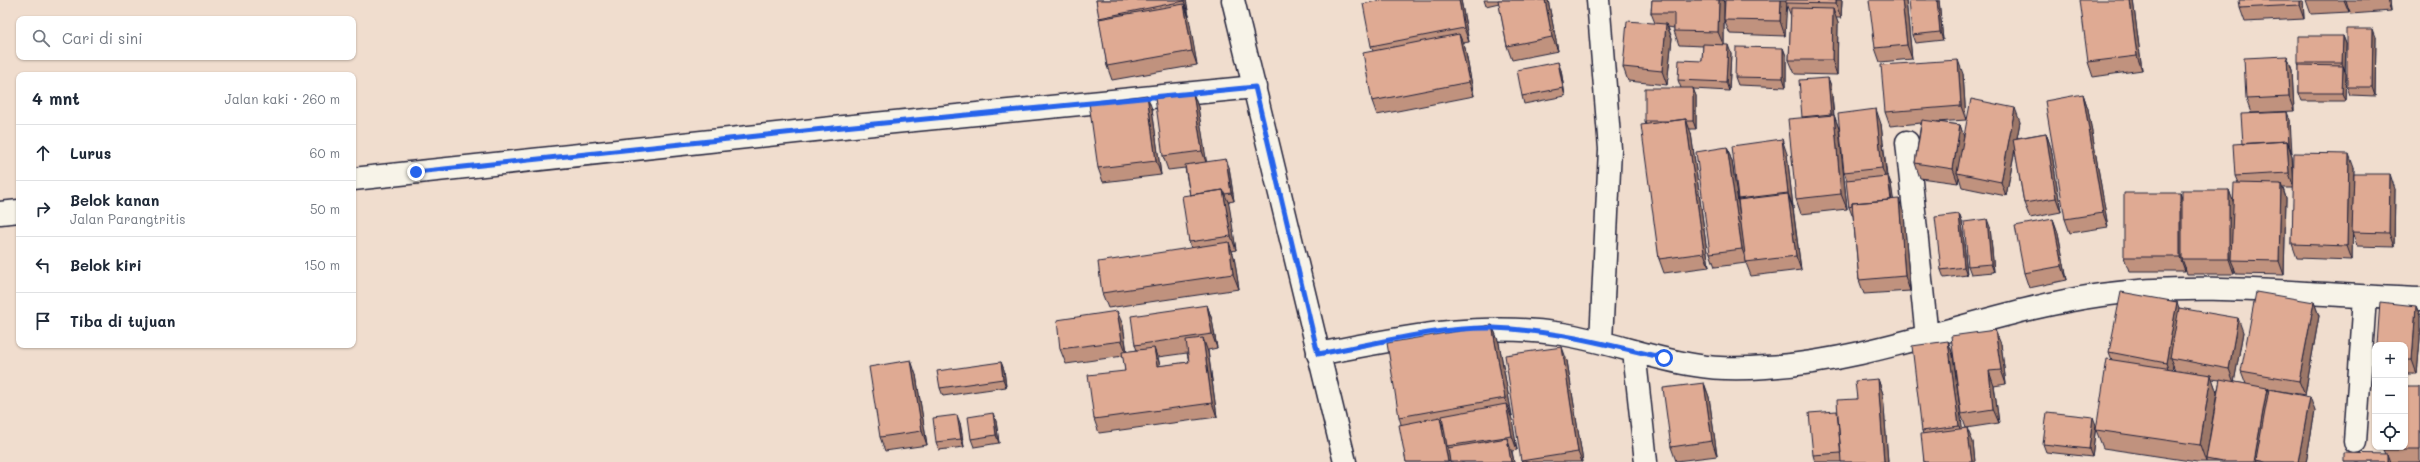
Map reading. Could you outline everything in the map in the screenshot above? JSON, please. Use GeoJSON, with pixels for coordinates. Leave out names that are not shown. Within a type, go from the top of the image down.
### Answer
{"type":"FeatureCollection","features":[{"type":"Feature","properties":{"kind":"street"},"geometry":{"type":"LineString","coordinates":[[1233,0],[1345,462]]}},
{"type":"Feature","properties":{"kind":"street"},"geometry":{"type":"LineString","coordinates":[[1598,0],[1610,149],[1601,342]]}},
{"type":"Feature","properties":{"kind":"street"},"geometry":{"type":"LineString","coordinates":[[356,178],[833,128],[1255,87]]}},
{"type":"Feature","properties":{"kind":"street"},"geometry":{"type":"LineString","coordinates":[[1907,142],[1927,338]]}},
{"type":"Feature","properties":{"kind":"street"},"geometry":{"type":"LineString","coordinates":[[0,213],[16,211]]}},
{"type":"Feature","properties":{"kind":"street"},"geometry":{"type":"LineString","coordinates":[[1318,354],[1439,332],[1491,328],[1562,334],[1694,365],[1764,368],[1813,363],[1927,338],[2055,303],[2148,290],[2246,289],[2420,299]]}},
{"type":"Feature","properties":{"kind":"street"},"geometry":{"type":"LineString","coordinates":[[2355,442],[2365,297]]}},
{"type":"Feature","properties":{"kind":"street"},"geometry":{"type":"LineString","coordinates":[[1634,351],[1646,462]]}},
{"type":"Feature","properties":{"kind":"building"},"geometry":{"type":"Polygon","coordinates":[[[1096,0],[1184,0],[1184,1],[1099,18],[1096,0]]]}},
{"type":"Feature","properties":{"kind":"building"},"geometry":{"type":"Polygon","coordinates":[[[1381,0],[1459,0],[1464,28],[1371,46],[1363,4],[1381,0]]]}},
{"type":"Feature","properties":{"kind":"building"},"geometry":{"type":"Polygon","coordinates":[[[1498,0],[1545,0],[1552,37],[1507,46],[1498,0]]]}},
{"type":"Feature","properties":{"kind":"building"},"geometry":{"type":"Polygon","coordinates":[[[1652,0],[1719,0],[1718,32],[1674,31],[1674,13],[1651,13],[1652,0]]]}},
{"type":"Feature","properties":{"kind":"building"},"geometry":{"type":"Polygon","coordinates":[[[1725,0],[1781,0],[1780,21],[1724,20],[1725,0]]]}},
{"type":"Feature","properties":{"kind":"building"},"geometry":{"type":"Polygon","coordinates":[[[1786,0],[1836,0],[1836,4],[1786,3],[1786,0]]]}},
{"type":"Feature","properties":{"kind":"building"},"geometry":{"type":"Polygon","coordinates":[[[1869,0],[1902,0],[1907,45],[1875,48],[1869,0]]]}},
{"type":"Feature","properties":{"kind":"building"},"geometry":{"type":"Polygon","coordinates":[[[1909,0],[1937,0],[1940,32],[1912,35],[1909,0]]]}},
{"type":"Feature","properties":{"kind":"building"},"geometry":{"type":"Polygon","coordinates":[[[2080,0],[2130,0],[2137,56],[2088,62],[2080,0]]]}},
{"type":"Feature","properties":{"kind":"building"},"geometry":{"type":"Polygon","coordinates":[[[2239,0],[2299,0],[2299,5],[2240,8],[2239,0]]]}},
{"type":"Feature","properties":{"kind":"building"},"geometry":{"type":"Polygon","coordinates":[[[1184,4],[1192,51],[1107,66],[1099,19],[1184,4]]]}},
{"type":"Feature","properties":{"kind":"building"},"geometry":{"type":"Polygon","coordinates":[[[1791,8],[1833,9],[1832,60],[1789,60],[1791,8]]]}},
{"type":"Feature","properties":{"kind":"building"},"geometry":{"type":"Polygon","coordinates":[[[1627,21],[1666,24],[1662,71],[1623,67],[1627,21]]]}},
{"type":"Feature","properties":{"kind":"building"},"geometry":{"type":"Polygon","coordinates":[[[2347,29],[2373,29],[2372,87],[2347,87],[2347,29]]]}},
{"type":"Feature","properties":{"kind":"building"},"geometry":{"type":"Polygon","coordinates":[[[1459,34],[1469,82],[1372,101],[1363,53],[1459,34]]]}},
{"type":"Feature","properties":{"kind":"building"},"geometry":{"type":"Polygon","coordinates":[[[2298,36],[2343,36],[2342,63],[2298,63],[2298,36]]]}},
{"type":"Feature","properties":{"kind":"building"},"geometry":{"type":"Polygon","coordinates":[[[1703,44],[1728,45],[1726,82],[1678,80],[1679,60],[1702,61],[1703,44]]]}},
{"type":"Feature","properties":{"kind":"building"},"geometry":{"type":"Polygon","coordinates":[[[1736,47],[1783,48],[1783,78],[1735,77],[1736,47]]]}},
{"type":"Feature","properties":{"kind":"building"},"geometry":{"type":"Polygon","coordinates":[[[2287,56],[2289,97],[2246,99],[2244,58],[2287,56]]]}},
{"type":"Feature","properties":{"kind":"building"},"geometry":{"type":"Polygon","coordinates":[[[1958,60],[1961,106],[1885,112],[1881,65],[1958,60]]]}},
{"type":"Feature","properties":{"kind":"building"},"geometry":{"type":"Polygon","coordinates":[[[1558,62],[1563,88],[1522,96],[1517,70],[1558,62]]]}},
{"type":"Feature","properties":{"kind":"building"},"geometry":{"type":"Polygon","coordinates":[[[2299,65],[2343,66],[2342,93],[2299,93],[2299,65]]]}},
{"type":"Feature","properties":{"kind":"building"},"geometry":{"type":"Polygon","coordinates":[[[1828,78],[1831,114],[1802,117],[1799,80],[1828,78]]]}},
{"type":"Feature","properties":{"kind":"building"},"geometry":{"type":"Polygon","coordinates":[[[1645,88],[1693,88],[1693,121],[1686,121],[1686,119],[1671,121],[1645,121],[1645,88]]]}},
{"type":"Feature","properties":{"kind":"building"},"geometry":{"type":"Polygon","coordinates":[[[1193,93],[1202,151],[1163,156],[1155,98],[1193,93]]]}},
{"type":"Feature","properties":{"kind":"building"},"geometry":{"type":"Polygon","coordinates":[[[2083,94],[2103,213],[2065,219],[2045,101],[2083,94]]]}},
{"type":"Feature","properties":{"kind":"building"},"geometry":{"type":"Polygon","coordinates":[[[1147,95],[1156,161],[1098,168],[1089,103],[1147,95]]]}},
{"type":"Feature","properties":{"kind":"building"},"geometry":{"type":"Polygon","coordinates":[[[1971,99],[2015,108],[2001,182],[1957,173],[1971,99]]]}},
{"type":"Feature","properties":{"kind":"building"},"geometry":{"type":"Polygon","coordinates":[[[1876,109],[1882,168],[1844,172],[1838,114],[1876,109]]]}},
{"type":"Feature","properties":{"kind":"building"},"geometry":{"type":"Polygon","coordinates":[[[2287,112],[2289,145],[2287,141],[2243,144],[2241,114],[2287,112]]]}},
{"type":"Feature","properties":{"kind":"building"},"geometry":{"type":"Polygon","coordinates":[[[1834,115],[1841,194],[1796,199],[1788,119],[1834,115]]]}},
{"type":"Feature","properties":{"kind":"building"},"geometry":{"type":"Polygon","coordinates":[[[1686,119],[1704,253],[1659,259],[1641,125],[1686,119]]]}},
{"type":"Feature","properties":{"kind":"building"},"geometry":{"type":"Polygon","coordinates":[[[1922,120],[1960,125],[1953,169],[1915,163],[1922,120]]]}},
{"type":"Feature","properties":{"kind":"building"},"geometry":{"type":"Polygon","coordinates":[[[2046,133],[2056,198],[2024,203],[2013,139],[2046,133]]]}},
{"type":"Feature","properties":{"kind":"building"},"geometry":{"type":"Polygon","coordinates":[[[1782,139],[1788,193],[1738,199],[1732,146],[1782,139]]]}},
{"type":"Feature","properties":{"kind":"building"},"geometry":{"type":"Polygon","coordinates":[[[2287,141],[2289,173],[2235,176],[2233,144],[2287,141]]]}},
{"type":"Feature","properties":{"kind":"building"},"geometry":{"type":"Polygon","coordinates":[[[1727,147],[1742,249],[1710,253],[1696,152],[1727,147]]]}},
{"type":"Feature","properties":{"kind":"building"},"geometry":{"type":"Polygon","coordinates":[[[2294,153],[2349,154],[2347,246],[2292,244],[2294,153]]]}},
{"type":"Feature","properties":{"kind":"building"},"geometry":{"type":"Polygon","coordinates":[[[1226,159],[1231,193],[1225,194],[1223,190],[1190,195],[1185,165],[1226,159]]]}},
{"type":"Feature","properties":{"kind":"building"},"geometry":{"type":"Polygon","coordinates":[[[2354,174],[2390,174],[2389,233],[2352,232],[2354,174]]]}},
{"type":"Feature","properties":{"kind":"building"},"geometry":{"type":"Polygon","coordinates":[[[1888,176],[1891,200],[1852,203],[1852,206],[1849,207],[1846,180],[1888,176]]]}},
{"type":"Feature","properties":{"kind":"building"},"geometry":{"type":"Polygon","coordinates":[[[2234,183],[2281,184],[2279,261],[2231,260],[2234,183]]]}},
{"type":"Feature","properties":{"kind":"building"},"geometry":{"type":"Polygon","coordinates":[[[1223,190],[1231,236],[1189,242],[1182,196],[1223,190]]]}},
{"type":"Feature","properties":{"kind":"building"},"geometry":{"type":"Polygon","coordinates":[[[2182,190],[2229,190],[2229,259],[2182,259],[2182,190]]]}},
{"type":"Feature","properties":{"kind":"building"},"geometry":{"type":"Polygon","coordinates":[[[2124,193],[2180,193],[2180,257],[2124,257],[2124,193]]]}},
{"type":"Feature","properties":{"kind":"building"},"geometry":{"type":"Polygon","coordinates":[[[1788,194],[1796,256],[1746,262],[1738,200],[1788,194]]]}},
{"type":"Feature","properties":{"kind":"building"},"geometry":{"type":"Polygon","coordinates":[[[1899,199],[1905,276],[1859,280],[1852,203],[1899,199]]]}},
{"type":"Feature","properties":{"kind":"building"},"geometry":{"type":"Polygon","coordinates":[[[1959,214],[1964,267],[1941,270],[1935,217],[1959,214]]]}},
{"type":"Feature","properties":{"kind":"building"},"geometry":{"type":"Polygon","coordinates":[[[1987,219],[1991,264],[1968,266],[1964,222],[1987,219]]]}},
{"type":"Feature","properties":{"kind":"building"},"geometry":{"type":"Polygon","coordinates":[[[2053,219],[2062,266],[2024,273],[2015,226],[2053,219]]]}},
{"type":"Feature","properties":{"kind":"building"},"geometry":{"type":"Polygon","coordinates":[[[1229,242],[1233,274],[1102,293],[1098,262],[1229,242]]]}},
{"type":"Feature","properties":{"kind":"building"},"geometry":{"type":"Polygon","coordinates":[[[2121,292],[2177,302],[2166,363],[2109,352],[2121,292]]]}},
{"type":"Feature","properties":{"kind":"building"},"geometry":{"type":"Polygon","coordinates":[[[2256,292],[2314,302],[2299,381],[2241,371],[2256,292]]]}},
{"type":"Feature","properties":{"kind":"building"},"geometry":{"type":"Polygon","coordinates":[[[2380,302],[2416,306],[2412,360],[2408,360],[2408,342],[2377,342],[2380,302]]]}},
{"type":"Feature","properties":{"kind":"building"},"geometry":{"type":"Polygon","coordinates":[[[1207,305],[1212,334],[1135,345],[1131,316],[1207,305]]]}},
{"type":"Feature","properties":{"kind":"building"},"geometry":{"type":"Polygon","coordinates":[[[2179,308],[2238,318],[2229,369],[2170,358],[2179,308]]]}},
{"type":"Feature","properties":{"kind":"building"},"geometry":{"type":"Polygon","coordinates":[[[1117,311],[1122,341],[1060,349],[1057,320],[1117,311]]]}},
{"type":"Feature","properties":{"kind":"building"},"geometry":{"type":"Polygon","coordinates":[[[1492,325],[1505,398],[1399,417],[1387,343],[1492,325]]]}},
{"type":"Feature","properties":{"kind":"building"},"geometry":{"type":"Polygon","coordinates":[[[1995,330],[2001,370],[1989,371],[1993,409],[1961,414],[1951,336],[1995,330]]]}},
{"type":"Feature","properties":{"kind":"building"},"geometry":{"type":"Polygon","coordinates":[[[1203,338],[1212,403],[1094,419],[1088,375],[1125,371],[1122,352],[1154,348],[1157,366],[1189,362],[1186,340],[1203,338]]]}},
{"type":"Feature","properties":{"kind":"building"},"geometry":{"type":"Polygon","coordinates":[[[1948,341],[1959,426],[1922,431],[1912,346],[1948,341]]]}},
{"type":"Feature","properties":{"kind":"building"},"geometry":{"type":"Polygon","coordinates":[[[1562,347],[1578,452],[1521,461],[1505,355],[1562,347]]]}},
{"type":"Feature","properties":{"kind":"building"},"geometry":{"type":"Polygon","coordinates":[[[2107,359],[2211,375],[2200,445],[2096,430],[2107,359]]]}},
{"type":"Feature","properties":{"kind":"building"},"geometry":{"type":"Polygon","coordinates":[[[911,360],[922,431],[880,437],[869,367],[911,360]]]}},
{"type":"Feature","properties":{"kind":"building"},"geometry":{"type":"Polygon","coordinates":[[[1001,362],[1003,379],[940,388],[937,371],[1001,362]]]}},
{"type":"Feature","properties":{"kind":"building"},"geometry":{"type":"Polygon","coordinates":[[[1878,379],[1884,462],[1841,462],[1837,400],[1857,399],[1855,381],[1878,379]]]}},
{"type":"Feature","properties":{"kind":"building"},"geometry":{"type":"Polygon","coordinates":[[[2220,379],[2267,388],[2254,462],[2222,462],[2206,459],[2220,379]]]}},
{"type":"Feature","properties":{"kind":"building"},"geometry":{"type":"Polygon","coordinates":[[[1704,383],[1712,441],[1671,447],[1663,388],[1704,383]]]}},
{"type":"Feature","properties":{"kind":"building"},"geometry":{"type":"Polygon","coordinates":[[[2408,387],[2420,387],[2420,450],[2408,450],[2408,387]]]}},
{"type":"Feature","properties":{"kind":"building"},"geometry":{"type":"Polygon","coordinates":[[[2269,389],[2310,397],[2298,462],[2266,462],[2256,460],[2269,389]]]}},
{"type":"Feature","properties":{"kind":"building"},"geometry":{"type":"Polygon","coordinates":[[[1506,404],[1512,436],[1447,446],[1442,416],[1506,404]]]}},
{"type":"Feature","properties":{"kind":"building"},"geometry":{"type":"Polygon","coordinates":[[[1837,411],[1841,453],[1813,455],[1809,413],[1837,411]]]}},
{"type":"Feature","properties":{"kind":"building"},"geometry":{"type":"Polygon","coordinates":[[[2047,412],[2093,417],[2089,449],[2043,444],[2047,412]]]}},
{"type":"Feature","properties":{"kind":"building"},"geometry":{"type":"Polygon","coordinates":[[[993,413],[996,435],[971,439],[968,417],[993,413]]]}},
{"type":"Feature","properties":{"kind":"building"},"geometry":{"type":"Polygon","coordinates":[[[957,415],[961,439],[936,442],[933,418],[957,415]]]}},
{"type":"Feature","properties":{"kind":"building"},"geometry":{"type":"Polygon","coordinates":[[[1440,417],[1448,462],[1406,462],[1399,425],[1440,417]]]}},
{"type":"Feature","properties":{"kind":"building"},"geometry":{"type":"Polygon","coordinates":[[[1967,428],[1972,462],[1924,462],[1921,434],[1967,428]]]}},
{"type":"Feature","properties":{"kind":"building"},"geometry":{"type":"Polygon","coordinates":[[[1507,438],[1511,462],[1450,462],[1448,448],[1507,438]]]}},
{"type":"Feature","properties":{"kind":"building"},"geometry":{"type":"Polygon","coordinates":[[[2344,453],[2387,454],[2387,462],[2344,462],[2344,453]]]}},
{"type":"Feature","properties":{"kind":"route"},"geometry":{"type":"LineString","coordinates":[[416,172],[833,128],[1255,87],[1318,354],[1439,332],[1491,328],[1562,334],[1664,358]]}}]}
